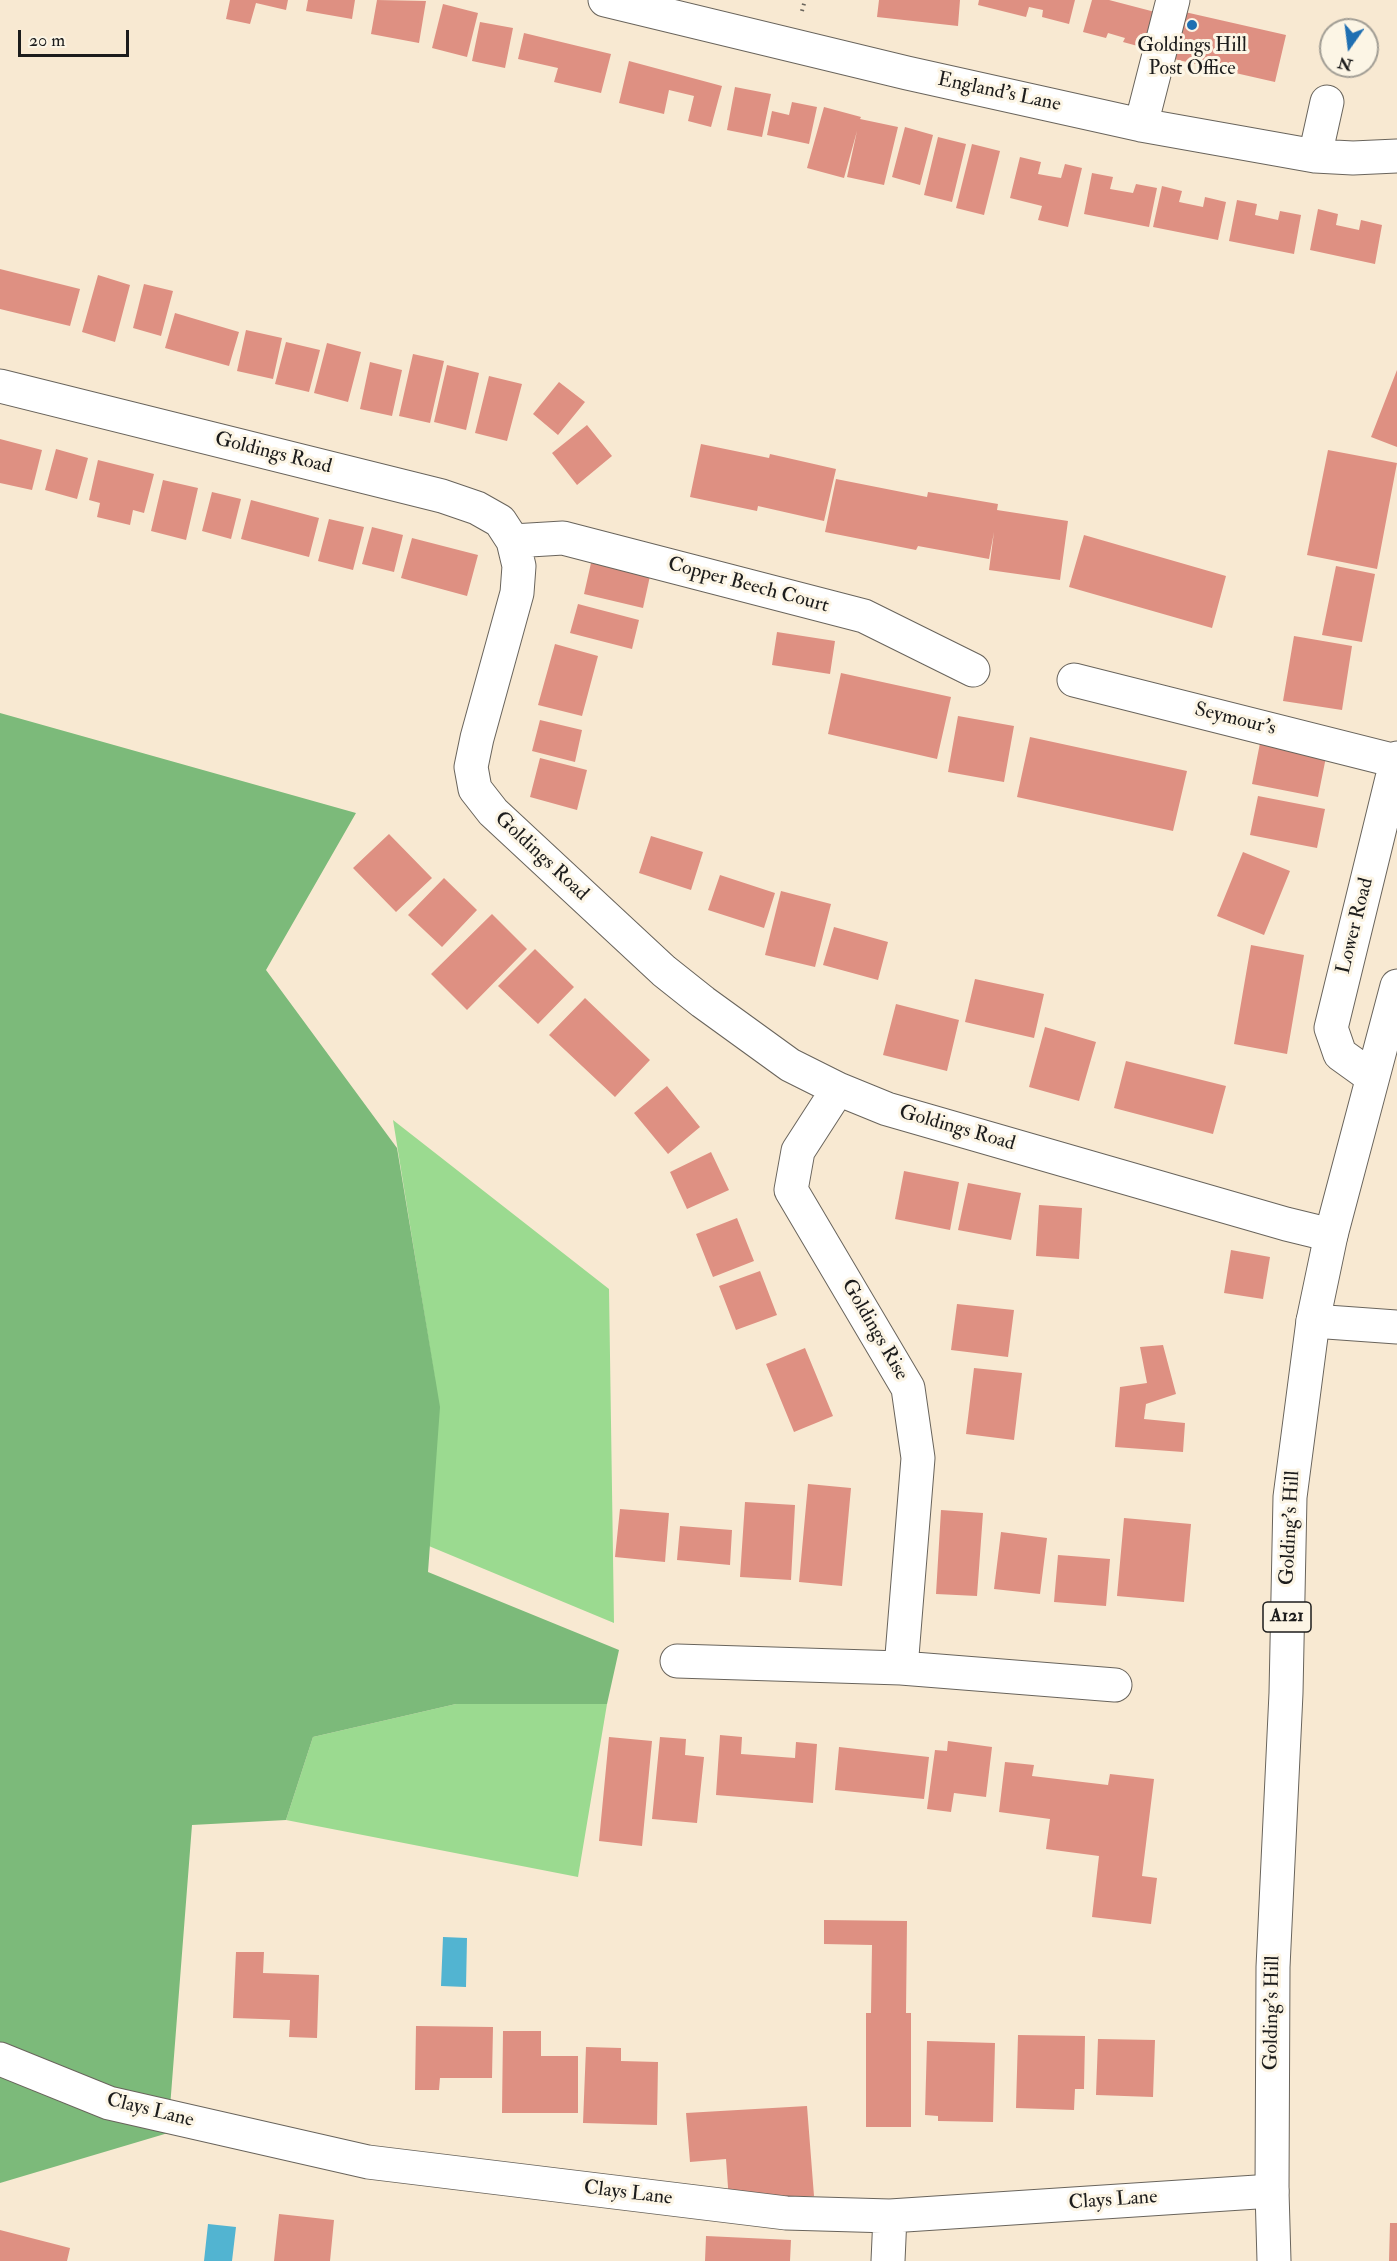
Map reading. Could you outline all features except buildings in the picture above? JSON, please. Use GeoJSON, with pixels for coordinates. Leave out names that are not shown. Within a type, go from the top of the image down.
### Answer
{"type":"FeatureCollection","features":[{"type":"Feature","properties":{"kind":"street","name":"England's Lane"},"geometry":{"type":"LineString","coordinates":[[605,0],[896,71],[1141,125],[1315,156],[1353,158],[1397,156]]}},
{"type":"Feature","properties":{"kind":"street"},"geometry":{"type":"LineString","coordinates":[[1141,125],[1173,0]]}},
{"type":"Feature","properties":{"kind":"street"},"geometry":{"type":"LineString","coordinates":[[1315,156],[1327,102]]}},
{"type":"Feature","properties":{"kind":"street","name":"Goldings Road"},"geometry":{"type":"LineString","coordinates":[[0,386],[442,496],[477,508],[500,521],[513,541],[519,566],[517,593],[477,738],[471,767],[475,789],[493,813],[664,971],[790,1065],[838,1089],[887,1109],[1274,1221],[1331,1234]]}},
{"type":"Feature","properties":{"kind":"street","name":"Copper Beech Court"},"geometry":{"type":"LineString","coordinates":[[513,541],[563,538],[864,616],[973,670]]}},
{"type":"Feature","properties":{"kind":"street","name":"Seymour's"},"geometry":{"type":"LineString","coordinates":[[1074,680],[1397,759]]}},
{"type":"Feature","properties":{"kind":"street","name":"Lower Road"},"geometry":{"type":"LineString","coordinates":[[1372,1077],[1340,1054],[1331,1028],[1397,759]]}},
{"type":"Feature","properties":{"kind":"street","name":"Golding's Hill"},"geometry":{"type":"LineString","coordinates":[[1274,2261],[1273,1967],[1286,1693],[1290,1497],[1313,1321],[1331,1234],[1397,986]]}},
{"type":"Feature","properties":{"kind":"street","name":"Goldings Rise"},"geometry":{"type":"LineString","coordinates":[[838,1089],[798,1151],[791,1190],[908,1388],[918,1458],[901,1668]]}},
{"type":"Feature","properties":{"kind":"street"},"geometry":{"type":"LineString","coordinates":[[1313,1321],[1397,1327]]}},
{"type":"Feature","properties":{"kind":"street"},"geometry":{"type":"LineString","coordinates":[[677,1661],[901,1668],[1115,1685]]}},
{"type":"Feature","properties":{"kind":"street","name":"Clays Lane"},"geometry":{"type":"LineString","coordinates":[[0,2059],[109,2103],[368,2162],[786,2213],[890,2216],[1272,2191]]}},
{"type":"Feature","properties":{"kind":"street"},"geometry":{"type":"LineString","coordinates":[[888,2261],[890,2216]]}},
{"type":"Feature","properties":{"kind":"green space"},"geometry":{"type":"Polygon","coordinates":[[[0,713],[356,813],[266,970],[397,1148],[440,1407],[428,1572],[619,1650],[607,1704],[456,1704],[313,1737],[286,1820],[192,1825],[168,2133],[0,2183],[0,713]]]}},
{"type":"Feature","properties":{"kind":"green space"},"geometry":{"type":"Polygon","coordinates":[[[393,1120],[609,1289],[614,1623],[424,1544],[435,1380],[393,1120]]]}},
{"type":"Feature","properties":{"kind":"green space"},"geometry":{"type":"Polygon","coordinates":[[[456,1704],[607,1704],[578,1877],[286,1820],[313,1737],[456,1704]]]}},
{"type":"Feature","properties":{"kind":"water"},"geometry":{"type":"Polygon","coordinates":[[[443,1937],[467,1938],[466,1987],[441,1986],[443,1937]]]}},
{"type":"Feature","properties":{"kind":"water"},"geometry":{"type":"Polygon","coordinates":[[[208,2224],[236,2227],[232,2261],[204,2261],[208,2224]]]}},
{"type":"Feature","properties":{"kind":"place","name":"Goldings Hill Post Office"},"geometry":{"type":"Point","coordinates":[1192,25]}}]}
